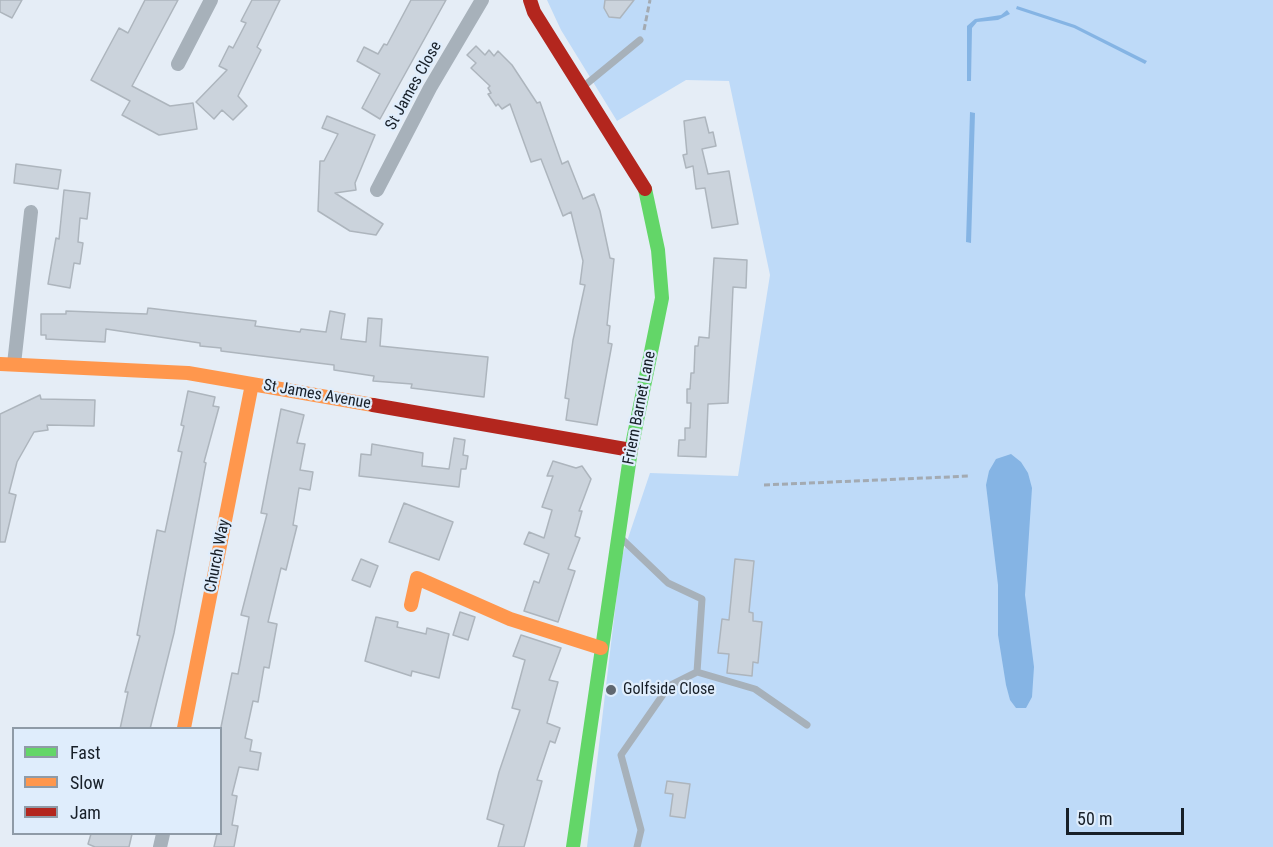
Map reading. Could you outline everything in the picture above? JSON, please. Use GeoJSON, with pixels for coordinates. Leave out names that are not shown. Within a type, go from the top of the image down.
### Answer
{"type":"FeatureCollection","features":[{"type":"Feature","properties":{"kind":"street"},"geometry":{"type":"LineString","coordinates":[[178,64],[211,0]]}},
{"type":"Feature","properties":{"kind":"street","name":"St James Close"},"geometry":{"type":"LineString","coordinates":[[377,190],[430,88],[482,0]]}},
{"type":"Feature","properties":{"kind":"street","name":"Friern Barnet Lane"},"geometry":{"type":"LineString","coordinates":[[530,0],[534,12],[644,187],[658,250],[662,298],[631,450],[573,847]]}},
{"type":"Feature","properties":{"kind":"street"},"geometry":{"type":"LineString","coordinates":[[7,364],[31,212]]}},
{"type":"Feature","properties":{"kind":"street","name":"St James Avenue"},"geometry":{"type":"LineString","coordinates":[[7,364],[188,373],[631,450]]}},
{"type":"Feature","properties":{"kind":"street","name":"Church Way"},"geometry":{"type":"LineString","coordinates":[[184,727],[252,384]]}},
{"type":"Feature","properties":{"kind":"street"},"geometry":{"type":"LineString","coordinates":[[411,605],[417,578],[510,620],[601,648]]}},
{"type":"Feature","properties":{"kind":"lane"},"geometry":{"type":"LineString","coordinates":[[582,88],[640,40]]}},
{"type":"Feature","properties":{"kind":"lane"},"geometry":{"type":"LineString","coordinates":[[618,536],[637,551],[651,570],[668,584],[702,599],[697,672]]}},
{"type":"Feature","properties":{"kind":"lane"},"geometry":{"type":"LineString","coordinates":[[637,847],[641,830],[621,755],[669,686],[697,672],[755,689],[807,725]]}},
{"type":"Feature","properties":{"kind":"path"},"geometry":{"type":"LineString","coordinates":[[640,40],[650,0]]}},
{"type":"Feature","properties":{"kind":"path"},"geometry":{"type":"LineString","coordinates":[[764,485],[970,476]]}},
{"type":"Feature","properties":{"kind":"shaded area"},"geometry":{"type":"Polygon","coordinates":[[[547,0],[1273,0],[1273,847],[587,847],[621,559],[650,473],[738,476],[770,275],[729,81],[686,80],[617,121],[561,30],[547,0]]]}},
{"type":"Feature","properties":{"kind":"shaded area"},"geometry":{"type":"Polygon","coordinates":[[[1017,6],[1075,25],[1147,61],[1145,64],[1074,28],[1016,9],[1017,6]]]}},
{"type":"Feature","properties":{"kind":"shaded area"},"geometry":{"type":"Polygon","coordinates":[[[1007,10],[1010,14],[998,20],[977,22],[972,28],[971,81],[967,81],[967,26],[975,19],[1001,15],[1007,10]]]}},
{"type":"Feature","properties":{"kind":"shaded area"},"geometry":{"type":"Polygon","coordinates":[[[970,112],[975,113],[971,243],[966,242],[970,112]]]}},
{"type":"Feature","properties":{"kind":"shaded area"},"geometry":{"type":"Polygon","coordinates":[[[1011,454],[1021,462],[1028,473],[1032,488],[1025,595],[1034,667],[1032,697],[1026,708],[1016,708],[1010,700],[1006,685],[998,635],[998,585],[986,485],[989,471],[996,459],[1011,454]]]}},
{"type":"Feature","properties":{"kind":"building"},"geometry":{"type":"Polygon","coordinates":[[[0,0],[22,0],[12,18],[0,12],[0,0]]]}},
{"type":"Feature","properties":{"kind":"building"},"geometry":{"type":"Polygon","coordinates":[[[145,0],[178,0],[132,86],[170,106],[193,103],[197,129],[159,135],[122,115],[130,101],[91,80],[119,28],[128,33],[145,0]]]}},
{"type":"Feature","properties":{"kind":"building"},"geometry":{"type":"Polygon","coordinates":[[[252,0],[280,0],[257,47],[261,50],[238,96],[247,106],[233,120],[222,110],[214,119],[196,102],[227,70],[219,66],[229,46],[233,48],[246,23],[241,21],[252,0]]]}},
{"type":"Feature","properties":{"kind":"building"},"geometry":{"type":"Polygon","coordinates":[[[411,0],[446,0],[380,119],[362,108],[380,74],[357,61],[364,47],[378,54],[384,44],[387,45],[411,0]]]}},
{"type":"Feature","properties":{"kind":"building"},"geometry":{"type":"Polygon","coordinates":[[[605,0],[634,0],[620,18],[609,17],[604,8],[605,0]]]}},
{"type":"Feature","properties":{"kind":"building"},"geometry":{"type":"Polygon","coordinates":[[[476,46],[485,55],[489,50],[494,56],[498,51],[512,65],[537,103],[540,102],[562,164],[568,161],[583,199],[594,194],[600,211],[610,258],[614,259],[607,325],[610,326],[608,343],[612,344],[597,425],[566,420],[569,399],[565,398],[573,340],[585,285],[580,284],[583,261],[571,212],[563,216],[541,159],[531,162],[510,104],[502,109],[498,104],[496,106],[488,94],[491,93],[488,88],[490,86],[471,68],[476,63],[467,55],[476,46]]]}},
{"type":"Feature","properties":{"kind":"building"},"geometry":{"type":"Polygon","coordinates":[[[327,116],[375,135],[355,183],[356,190],[335,193],[383,224],[376,235],[350,231],[318,211],[320,161],[324,161],[338,134],[322,128],[327,116]]]}},
{"type":"Feature","properties":{"kind":"building"},"geometry":{"type":"Polygon","coordinates":[[[705,117],[709,133],[713,132],[716,146],[702,149],[708,174],[729,171],[738,224],[712,228],[705,188],[696,189],[693,166],[686,168],[683,155],[687,154],[684,121],[705,117]]]}},
{"type":"Feature","properties":{"kind":"building"},"geometry":{"type":"Polygon","coordinates":[[[16,164],[61,170],[58,189],[14,183],[16,164]]]}},
{"type":"Feature","properties":{"kind":"building"},"geometry":{"type":"Polygon","coordinates":[[[64,190],[90,193],[87,219],[80,218],[78,242],[83,243],[80,264],[74,263],[70,288],[48,284],[56,238],[59,239],[64,190]]]}},
{"type":"Feature","properties":{"kind":"building"},"geometry":{"type":"Polygon","coordinates":[[[714,258],[747,260],[746,288],[733,287],[728,403],[708,404],[706,457],[678,456],[679,440],[685,440],[685,428],[690,428],[691,403],[687,403],[687,389],[690,389],[691,373],[694,373],[695,346],[698,346],[699,337],[709,338],[714,258]]]}},
{"type":"Feature","properties":{"kind":"building"},"geometry":{"type":"Polygon","coordinates":[[[148,308],[256,321],[255,326],[300,332],[301,329],[326,332],[330,311],[345,314],[341,339],[366,342],[368,318],[382,319],[380,346],[488,357],[484,397],[411,388],[412,384],[373,381],[374,376],[334,370],[334,365],[221,351],[221,348],[200,346],[200,343],[106,329],[105,342],[46,339],[46,335],[41,335],[41,314],[66,314],[66,311],[147,314],[148,308]]]}},
{"type":"Feature","properties":{"kind":"building"},"geometry":{"type":"Polygon","coordinates":[[[188,391],[215,397],[213,406],[219,407],[204,462],[206,463],[174,633],[150,727],[120,727],[128,692],[125,692],[140,636],[137,635],[157,530],[165,532],[182,452],[178,451],[184,426],[181,425],[188,391]]]}},
{"type":"Feature","properties":{"kind":"building"},"geometry":{"type":"Polygon","coordinates":[[[40,395],[41,399],[95,400],[94,426],[47,425],[48,430],[34,432],[17,462],[9,493],[16,495],[5,542],[0,542],[0,414],[40,395]]]}},
{"type":"Feature","properties":{"kind":"building"},"geometry":{"type":"Polygon","coordinates":[[[281,409],[304,415],[297,443],[305,444],[300,470],[313,472],[310,490],[299,488],[293,525],[297,526],[286,570],[281,568],[268,622],[277,624],[269,668],[264,667],[258,702],[253,701],[245,738],[252,740],[250,751],[261,753],[258,770],[239,767],[232,795],[237,796],[232,825],[238,826],[234,847],[214,847],[217,835],[222,835],[221,727],[232,673],[238,674],[249,617],[241,615],[267,514],[261,513],[281,409]]]}},
{"type":"Feature","properties":{"kind":"building"},"geometry":{"type":"Polygon","coordinates":[[[454,438],[465,440],[463,455],[468,456],[466,469],[461,469],[459,487],[359,476],[361,454],[371,455],[372,444],[423,453],[422,466],[449,469],[454,438]]]}},
{"type":"Feature","properties":{"kind":"building"},"geometry":{"type":"Polygon","coordinates":[[[553,461],[576,468],[582,466],[591,479],[579,511],[582,511],[575,536],[580,538],[568,569],[575,571],[558,622],[524,611],[534,581],[539,583],[549,554],[524,544],[529,532],[544,538],[552,510],[542,507],[553,476],[547,476],[553,461]]]}},
{"type":"Feature","properties":{"kind":"building"},"geometry":{"type":"Polygon","coordinates":[[[404,503],[453,522],[439,560],[389,542],[404,503]]]}},
{"type":"Feature","properties":{"kind":"building"},"geometry":{"type":"Polygon","coordinates":[[[361,559],[378,566],[370,587],[352,580],[361,559]]]}},
{"type":"Feature","properties":{"kind":"building"},"geometry":{"type":"Polygon","coordinates":[[[735,559],[754,561],[749,612],[753,613],[753,621],[762,622],[758,663],[753,662],[752,676],[727,673],[729,654],[718,653],[722,619],[729,620],[735,559]]]}},
{"type":"Feature","properties":{"kind":"building"},"geometry":{"type":"Polygon","coordinates":[[[460,612],[475,617],[468,640],[453,635],[460,612]]]}},
{"type":"Feature","properties":{"kind":"building"},"geometry":{"type":"Polygon","coordinates":[[[376,617],[398,622],[397,627],[426,634],[427,628],[449,634],[439,678],[412,671],[411,676],[365,661],[376,617]]]}},
{"type":"Feature","properties":{"kind":"building"},"geometry":{"type":"Polygon","coordinates":[[[521,635],[561,648],[549,680],[558,682],[547,723],[560,728],[555,743],[550,741],[537,780],[542,781],[524,847],[498,847],[504,825],[487,819],[499,772],[520,710],[512,708],[525,660],[513,656],[521,635]]]}},
{"type":"Feature","properties":{"kind":"building"},"geometry":{"type":"Polygon","coordinates":[[[667,781],[690,784],[685,818],[670,816],[673,794],[665,793],[667,781]]]}},
{"type":"Feature","properties":{"kind":"building"},"geometry":{"type":"Polygon","coordinates":[[[91,835],[132,835],[129,847],[95,847],[88,844],[91,835]]]}},
{"type":"Feature","properties":{"kind":"traffic: fast"},"geometry":{"type":"LineString","coordinates":[[573,847],[631,450],[662,298],[658,250],[645,189]]}},
{"type":"Feature","properties":{"kind":"traffic: slow"},"geometry":{"type":"LineString","coordinates":[[0,364],[188,373],[373,405]]}},
{"type":"Feature","properties":{"kind":"traffic: slow"},"geometry":{"type":"LineString","coordinates":[[184,727],[252,384]]}},
{"type":"Feature","properties":{"kind":"traffic: slow"},"geometry":{"type":"LineString","coordinates":[[411,605],[417,578],[510,619],[601,648]]}},
{"type":"Feature","properties":{"kind":"traffic: jam"},"geometry":{"type":"LineString","coordinates":[[530,0],[534,12],[645,189]]}},
{"type":"Feature","properties":{"kind":"traffic: jam"},"geometry":{"type":"LineString","coordinates":[[373,405],[631,450]]}},
{"type":"Feature","properties":{"kind":"place","name":"Golfside Close"},"geometry":{"type":"Point","coordinates":[611,690]}}]}
